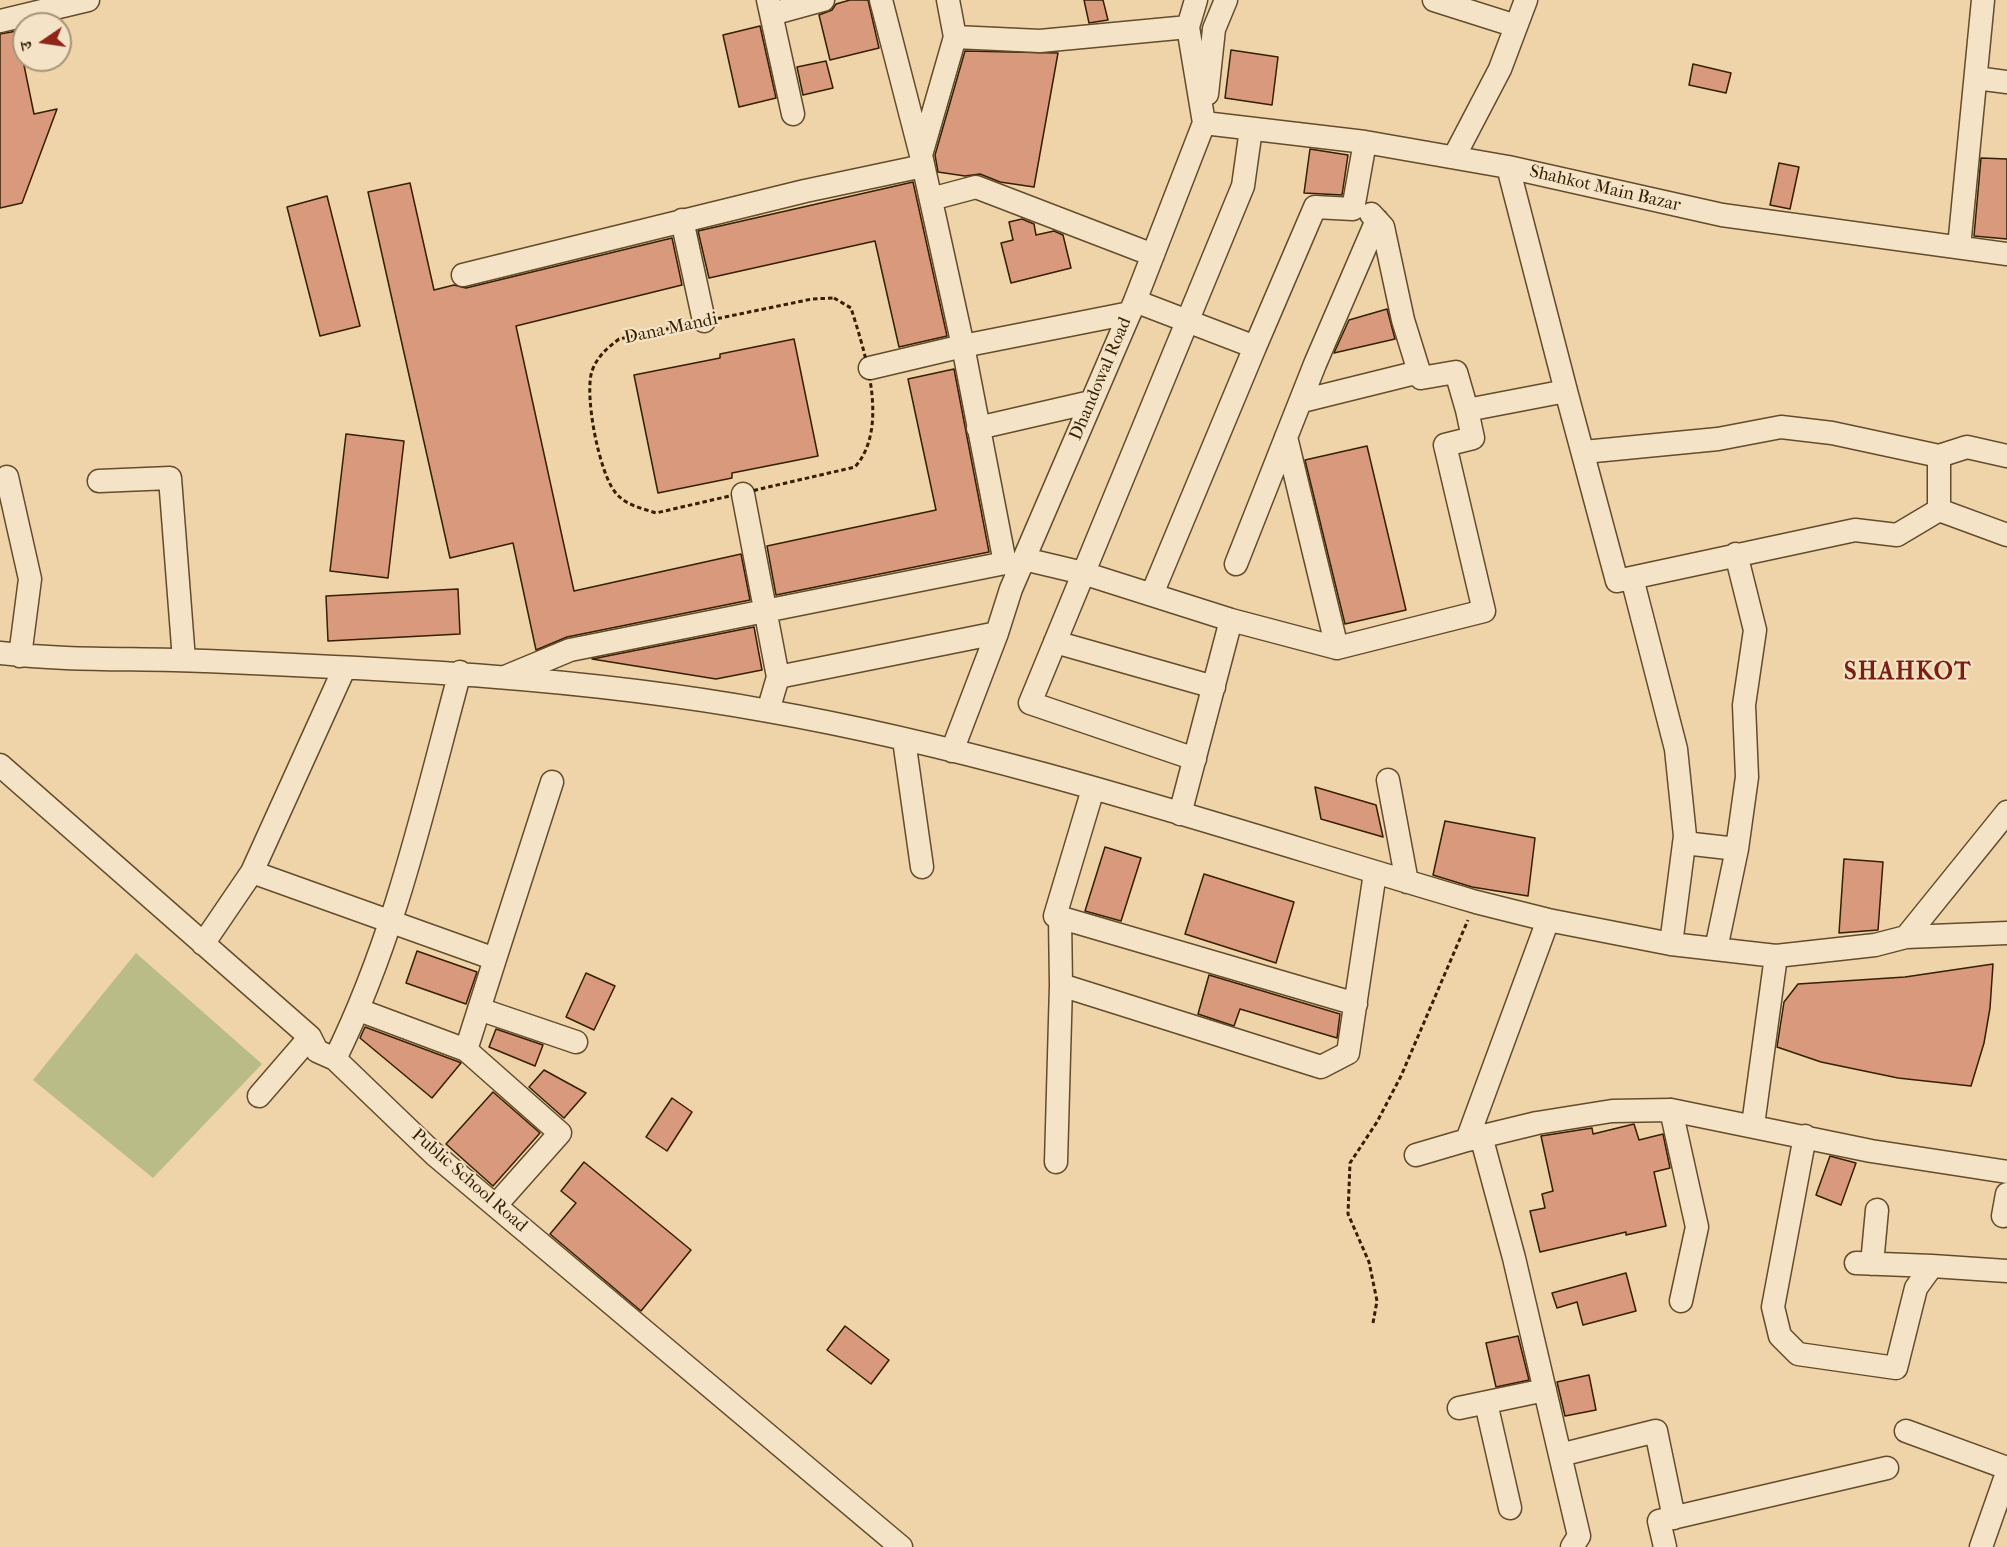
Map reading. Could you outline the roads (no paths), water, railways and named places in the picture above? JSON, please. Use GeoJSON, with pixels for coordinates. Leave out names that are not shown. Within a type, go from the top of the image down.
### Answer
{"type":"FeatureCollection","features":[{"type":"Feature","properties":{"kind":"street"},"geometry":{"type":"LineString","coordinates":[[0,21],[88,0]]}},
{"type":"Feature","properties":{"kind":"street"},"geometry":{"type":"LineString","coordinates":[[793,114],[770,7],[824,0]]}},
{"type":"Feature","properties":{"kind":"street"},"geometry":{"type":"LineString","coordinates":[[880,0],[932,199],[978,428],[1015,561],[1011,589],[998,633],[952,751]]}},
{"type":"Feature","properties":{"kind":"street"},"geometry":{"type":"LineString","coordinates":[[922,160],[955,37],[948,0]]}},
{"type":"Feature","properties":{"kind":"street"},"geometry":{"type":"LineString","coordinates":[[1196,0],[1188,27],[1204,123]]}},
{"type":"Feature","properties":{"kind":"street","name":"Dhandowal Road"},"geometry":{"type":"LineString","coordinates":[[1015,561],[1091,402],[1132,307],[1204,123],[1214,29],[1226,0]]}},
{"type":"Feature","properties":{"kind":"street"},"geometry":{"type":"LineString","coordinates":[[1434,0],[1516,26]]}},
{"type":"Feature","properties":{"kind":"street"},"geometry":{"type":"LineString","coordinates":[[1454,157],[1500,69],[1526,0]]}},
{"type":"Feature","properties":{"kind":"street"},"geometry":{"type":"LineString","coordinates":[[1959,247],[1983,0]]}},
{"type":"Feature","properties":{"kind":"street"},"geometry":{"type":"LineString","coordinates":[[955,37],[1040,41],[1188,27]]}},
{"type":"Feature","properties":{"kind":"street"},"geometry":{"type":"LineString","coordinates":[[1976,78],[2007,82]]}},
{"type":"Feature","properties":{"kind":"street","name":"Shahkot Main Bazar"},"geometry":{"type":"LineString","coordinates":[[1204,123],[1365,142],[1454,157],[1722,215],[2007,254]]}},
{"type":"Feature","properties":{"kind":"street"},"geometry":{"type":"LineString","coordinates":[[1194,759],[1030,703],[1244,186],[1251,129]]}},
{"type":"Feature","properties":{"kind":"street"},"geometry":{"type":"LineString","coordinates":[[1353,209],[1365,142]]}},
{"type":"Feature","properties":{"kind":"street"},"geometry":{"type":"LineString","coordinates":[[463,275],[922,160]]}},
{"type":"Feature","properties":{"kind":"street"},"geometry":{"type":"LineString","coordinates":[[1508,167],[1617,581],[1855,530],[1898,535],[1939,510]]}},
{"type":"Feature","properties":{"kind":"street"},"geometry":{"type":"LineString","coordinates":[[932,199],[976,187],[1153,255]]}},
{"type":"Feature","properties":{"kind":"street"},"geometry":{"type":"LineString","coordinates":[[501,678],[570,650],[1015,561],[1083,573],[1231,620],[1337,648],[1484,611],[1445,445],[1473,438],[1456,372],[1421,378],[1403,320],[1383,227],[1368,211],[1315,207],[1152,594]]}},
{"type":"Feature","properties":{"kind":"street"},"geometry":{"type":"LineString","coordinates":[[681,220],[704,321]]}},
{"type":"Feature","properties":{"kind":"street"},"geometry":{"type":"LineString","coordinates":[[1236,564],[1286,437],[1377,220]]}},
{"type":"Feature","properties":{"kind":"street"},"geometry":{"type":"LineString","coordinates":[[870,368],[1132,307],[1187,321],[1255,347]]}},
{"type":"Feature","properties":{"kind":"street"},"geometry":{"type":"LineString","coordinates":[[1302,401],[1419,372]]}},
{"type":"Feature","properties":{"kind":"street"},"geometry":{"type":"LineString","coordinates":[[1467,410],[1566,391]]}},
{"type":"Feature","properties":{"kind":"street"},"geometry":{"type":"LineString","coordinates":[[978,428],[1091,402]]}},
{"type":"Feature","properties":{"kind":"street"},"geometry":{"type":"LineString","coordinates":[[1584,452],[1718,439],[1781,427],[1832,433],[1939,456],[1967,447],[2007,456]]}},
{"type":"Feature","properties":{"kind":"street"},"geometry":{"type":"LineString","coordinates":[[1286,437],[1337,648]]}},
{"type":"Feature","properties":{"kind":"street"},"geometry":{"type":"LineString","coordinates":[[1939,456],[1939,510]]}},
{"type":"Feature","properties":{"kind":"street"},"geometry":{"type":"LineString","coordinates":[[7,477],[30,579],[10,654],[52,659],[183,660],[344,669],[460,672],[597,687],[768,711],[952,751],[1093,789],[1476,902],[1548,920],[1671,944],[1776,956],[1875,945],[1906,937],[2007,933]]}},
{"type":"Feature","properties":{"kind":"street"},"geometry":{"type":"LineString","coordinates":[[99,481],[170,478],[183,660]]}},
{"type":"Feature","properties":{"kind":"street"},"geometry":{"type":"LineString","coordinates":[[742,494],[778,677],[768,711]]}},
{"type":"Feature","properties":{"kind":"street"},"geometry":{"type":"LineString","coordinates":[[1939,510],[2007,535]]}},
{"type":"Feature","properties":{"kind":"street"},"geometry":{"type":"LineString","coordinates":[[1716,949],[1737,849],[1747,777],[1744,705],[1755,630],[1736,554]]}},
{"type":"Feature","properties":{"kind":"street"},"geometry":{"type":"LineString","coordinates":[[1632,578],[1676,749],[1684,843],[1671,944]]}},
{"type":"Feature","properties":{"kind":"street"},"geometry":{"type":"LineString","coordinates":[[1180,814],[1231,620]]}},
{"type":"Feature","properties":{"kind":"street"},"geometry":{"type":"LineString","coordinates":[[778,677],[998,633]]}},
{"type":"Feature","properties":{"kind":"street"},"geometry":{"type":"LineString","coordinates":[[1055,642],[1214,687]]}},
{"type":"Feature","properties":{"kind":"street"},"geometry":{"type":"LineString","coordinates":[[203,944],[252,872],[344,669]]}},
{"type":"Feature","properties":{"kind":"street"},"geometry":{"type":"LineString","coordinates":[[335,1059],[359,1010],[392,922],[460,672]]}},
{"type":"Feature","properties":{"kind":"street"},"geometry":{"type":"LineString","coordinates":[[904,740],[922,867]]}},
{"type":"Feature","properties":{"kind":"street","name":"Public School Road"},"geometry":{"type":"LineString","coordinates":[[0,765],[310,1037],[317,1051],[335,1059],[435,1155],[901,1547]]}},
{"type":"Feature","properties":{"kind":"street"},"geometry":{"type":"LineString","coordinates":[[1388,780],[1407,882]]}},
{"type":"Feature","properties":{"kind":"street"},"geometry":{"type":"LineString","coordinates":[[466,1050],[552,782]]}},
{"type":"Feature","properties":{"kind":"street"},"geometry":{"type":"LineString","coordinates":[[1093,789],[1055,916],[1356,1004]]}},
{"type":"Feature","properties":{"kind":"street"},"geometry":{"type":"LineString","coordinates":[[1906,937],[2007,812]]}},
{"type":"Feature","properties":{"kind":"street"},"geometry":{"type":"LineString","coordinates":[[1684,843],[1737,849]]}},
{"type":"Feature","properties":{"kind":"street"},"geometry":{"type":"LineString","coordinates":[[252,872],[495,959]]}},
{"type":"Feature","properties":{"kind":"street"},"geometry":{"type":"LineString","coordinates":[[1061,985],[1321,1067],[1348,1053],[1376,873]]}},
{"type":"Feature","properties":{"kind":"street"},"geometry":{"type":"LineString","coordinates":[[1056,1162],[1061,985],[1060,918]]}},
{"type":"Feature","properties":{"kind":"street"},"geometry":{"type":"LineString","coordinates":[[1548,920],[1474,1138],[1545,1390],[1579,1536],[1572,1547]]}},
{"type":"Feature","properties":{"kind":"street"},"geometry":{"type":"LineString","coordinates":[[1753,1125],[1776,956]]}},
{"type":"Feature","properties":{"kind":"street"},"geometry":{"type":"LineString","coordinates":[[479,1009],[576,1042]]}},
{"type":"Feature","properties":{"kind":"street"},"geometry":{"type":"LineString","coordinates":[[359,1010],[466,1050],[560,1132],[496,1204]]}},
{"type":"Feature","properties":{"kind":"street"},"geometry":{"type":"LineString","coordinates":[[259,1096],[310,1037]]}},
{"type":"Feature","properties":{"kind":"street"},"geometry":{"type":"LineString","coordinates":[[1671,1110],[1697,1227],[1681,1301]]}},
{"type":"Feature","properties":{"kind":"street"},"geometry":{"type":"LineString","coordinates":[[1416,1155],[1537,1123],[1612,1111],[1671,1110],[1871,1151],[2007,1172]]}},
{"type":"Feature","properties":{"kind":"street"},"geometry":{"type":"LineString","coordinates":[[1805,1136],[1773,1307],[1780,1336],[1798,1354],[1893,1377],[1916,1288],[1932,1266]]}},
{"type":"Feature","properties":{"kind":"street"},"geometry":{"type":"LineString","coordinates":[[1877,1210],[1864,1263],[2007,1271]]}},
{"type":"Feature","properties":{"kind":"street"},"geometry":{"type":"LineString","coordinates":[[1459,1408],[1545,1390]]}},
{"type":"Feature","properties":{"kind":"street"},"geometry":{"type":"LineString","coordinates":[[1486,1403],[1510,1508]]}},
{"type":"Feature","properties":{"kind":"street"},"geometry":{"type":"LineString","coordinates":[[1560,1455],[1656,1431],[1674,1518]]}},
{"type":"Feature","properties":{"kind":"street"},"geometry":{"type":"LineString","coordinates":[[1906,1431],[2007,1468]]}},
{"type":"Feature","properties":{"kind":"street"},"geometry":{"type":"LineString","coordinates":[[1665,1547],[1659,1521],[1887,1467]]}},
{"type":"Feature","properties":{"kind":"street"},"geometry":{"type":"LineString","coordinates":[[1981,1547],[1999,1516],[2007,1473]]}},
{"type":"Feature","properties":{"kind":"district","name":"SHAHKOT"},"geometry":{"type":"Point","coordinates":[1908,673]}}]}
